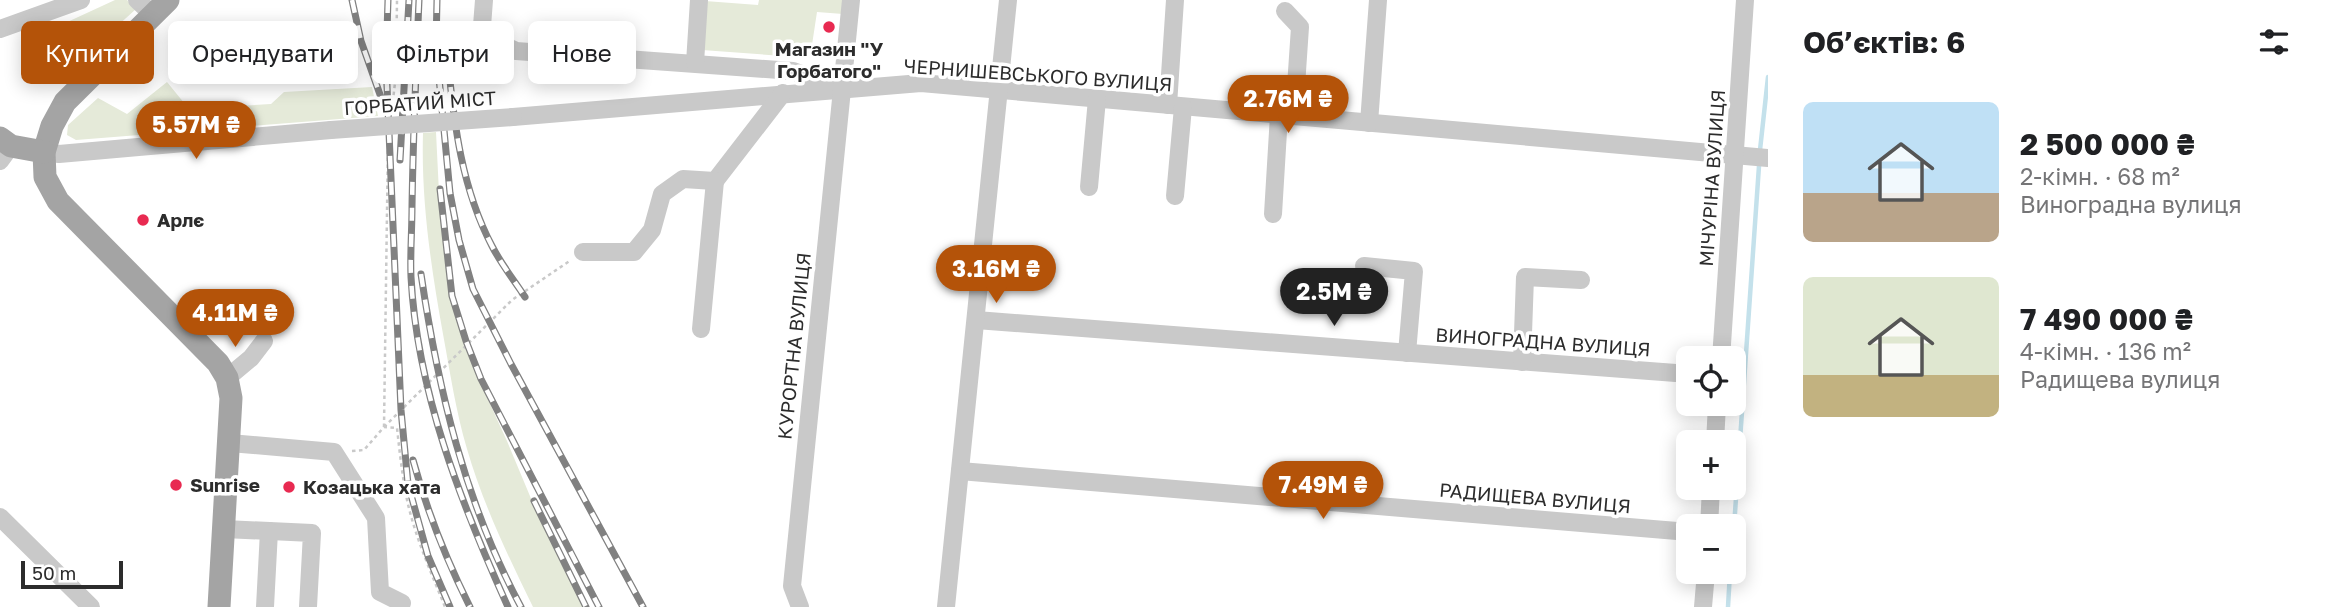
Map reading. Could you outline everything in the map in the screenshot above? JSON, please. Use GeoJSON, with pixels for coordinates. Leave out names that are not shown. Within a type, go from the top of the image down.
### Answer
{"type":"FeatureCollection","features":[{"type":"Feature","properties":{"kind":"main road"},"geometry":{"type":"LineString","coordinates":[[139,21],[153,5]]}},
{"type":"Feature","properties":{"kind":"main road"},"geometry":{"type":"LineString","coordinates":[[82,84],[65,102],[52,126],[44,152],[45,177],[58,201],[218,363],[227,378],[231,398],[230,443],[219,607]]}},
{"type":"Feature","properties":{"kind":"main road"},"geometry":{"type":"LineString","coordinates":[[4,148],[44,152]]}},
{"type":"Feature","properties":{"kind":"street"},"geometry":{"type":"LineString","coordinates":[[0,29],[81,0]]}},
{"type":"Feature","properties":{"kind":"street","name":"ЧЕРНИШЕВСЬКОГО ВУЛИЦЯ"},"geometry":{"type":"LineString","coordinates":[[484,0],[482,26],[495,41],[516,51],[793,71],[841,88],[921,83],[1768,158]]}},
{"type":"Feature","properties":{"kind":"street"},"geometry":{"type":"LineString","coordinates":[[695,63],[699,0]]}},
{"type":"Feature","properties":{"kind":"street","name":"КУРОРТНА ВУЛИЦЯ"},"geometry":{"type":"LineString","coordinates":[[800,607],[792,586],[851,0]]}},
{"type":"Feature","properties":{"kind":"street"},"geometry":{"type":"LineString","coordinates":[[946,607],[1008,0]]}},
{"type":"Feature","properties":{"kind":"street"},"geometry":{"type":"LineString","coordinates":[[1175,0],[1175,196]]}},
{"type":"Feature","properties":{"kind":"street"},"geometry":{"type":"LineString","coordinates":[[1370,123],[1378,0]]}},
{"type":"Feature","properties":{"kind":"street","name":"МІЧУРІНА ВУЛИЦЯ"},"geometry":{"type":"LineString","coordinates":[[1722,346],[1745,0]]}},
{"type":"Feature","properties":{"kind":"street"},"geometry":{"type":"LineString","coordinates":[[1273,214],[1300,27],[1285,12]]}},
{"type":"Feature","properties":{"kind":"street","name":"ГОРБАТИЙ МІСТ"},"geometry":{"type":"LineString","coordinates":[[44,152],[59,154],[841,88]]}},
{"type":"Feature","properties":{"kind":"street"},"geometry":{"type":"LineString","coordinates":[[701,329],[715,181],[783,93]]}},
{"type":"Feature","properties":{"kind":"street"},"geometry":{"type":"LineString","coordinates":[[1089,187],[1097,99]]}},
{"type":"Feature","properties":{"kind":"street"},"geometry":{"type":"LineString","coordinates":[[583,252],[634,252],[652,230],[662,194],[683,179],[715,181]]}},
{"type":"Feature","properties":{"kind":"street"},"geometry":{"type":"LineString","coordinates":[[1364,267],[1414,271],[1407,353]]}},
{"type":"Feature","properties":{"kind":"street"},"geometry":{"type":"LineString","coordinates":[[1522,362],[1525,277],[1581,280]]}},
{"type":"Feature","properties":{"kind":"street","name":"ВИНОГРАДНА ВУЛИЦЯ"},"geometry":{"type":"LineString","coordinates":[[976,320],[1676,373]]}},
{"type":"Feature","properties":{"kind":"street"},"geometry":{"type":"LineString","coordinates":[[227,378],[251,358],[264,341]]}},
{"type":"Feature","properties":{"kind":"street"},"geometry":{"type":"LineString","coordinates":[[230,443],[334,452],[376,518],[380,592],[402,604]]}},
{"type":"Feature","properties":{"kind":"street","name":"РАДИЩЕВА ВУЛИЦЯ"},"geometry":{"type":"LineString","coordinates":[[960,471],[1676,531]]}},
{"type":"Feature","properties":{"kind":"street"},"geometry":{"type":"LineString","coordinates":[[0,517],[91,607]]}},
{"type":"Feature","properties":{"kind":"street"},"geometry":{"type":"LineString","coordinates":[[224,529],[312,533],[308,607]]}},
{"type":"Feature","properties":{"kind":"street"},"geometry":{"type":"LineString","coordinates":[[265,607],[269,531]]}},
{"type":"Feature","properties":{"kind":"street"},"geometry":{"type":"LineString","coordinates":[[1703,607],[1705,584]]}},
{"type":"Feature","properties":{"kind":"path"},"geometry":{"type":"LineString","coordinates":[[391,116],[396,74],[397,0]]}},
{"type":"Feature","properties":{"kind":"path"},"geometry":{"type":"LineString","coordinates":[[384,427],[386,155],[389,135]]}},
{"type":"Feature","properties":{"kind":"path"},"geometry":{"type":"LineString","coordinates":[[334,452],[364,450],[512,300],[583,252]]}},
{"type":"Feature","properties":{"kind":"path"},"geometry":{"type":"LineString","coordinates":[[384,427],[397,428],[404,483],[413,522],[425,560],[446,607]]}},
{"type":"Feature","properties":{"kind":"green space"},"geometry":{"type":"Polygon","coordinates":[[[115,0],[127,0],[136,9],[123,21],[70,21],[115,0]]]}},
{"type":"Feature","properties":{"kind":"green space"},"geometry":{"type":"Polygon","coordinates":[[[759,0],[843,0],[843,14],[817,12],[810,58],[702,50],[705,1],[758,5],[759,0]]]}},
{"type":"Feature","properties":{"kind":"green space"},"geometry":{"type":"Polygon","coordinates":[[[167,82],[189,109],[271,104],[284,92],[372,87],[378,116],[76,140],[67,135],[68,125],[98,98],[127,114],[167,82]]]}},
{"type":"Feature","properties":{"kind":"green space"},"geometry":{"type":"Polygon","coordinates":[[[436,132],[439,193],[450,298],[479,380],[540,520],[583,607],[533,607],[488,510],[473,469],[456,406],[425,209],[423,133],[436,132]]]}},
{"type":"Feature","properties":{"kind":"waterway"},"geometry":{"type":"LineString","coordinates":[[1760,150],[1768,77]]}},
{"type":"Feature","properties":{"kind":"waterway"},"geometry":{"type":"LineString","coordinates":[[1735,514],[1759,166]]}},
{"type":"Feature","properties":{"kind":"waterway"},"geometry":{"type":"LineString","coordinates":[[1728,607],[1729,584]]}},
{"type":"Feature","properties":{"kind":"railway"},"geometry":{"type":"LineString","coordinates":[[352,0],[361,41],[383,103]]}},
{"type":"Feature","properties":{"kind":"railway"},"geometry":{"type":"LineString","coordinates":[[388,0],[386,63],[401,410],[408,484],[428,556],[450,607]]}},
{"type":"Feature","properties":{"kind":"railway"},"geometry":{"type":"LineString","coordinates":[[400,160],[409,0]]}},
{"type":"Feature","properties":{"kind":"railway"},"geometry":{"type":"LineString","coordinates":[[419,0],[411,260],[415,320],[422,362],[444,446],[474,528],[508,607]]}},
{"type":"Feature","properties":{"kind":"railway"},"geometry":{"type":"LineString","coordinates":[[437,0],[436,46],[450,193],[459,240],[473,289],[643,607]]}},
{"type":"Feature","properties":{"kind":"railway"},"geometry":{"type":"LineString","coordinates":[[450,84],[461,156],[473,202],[496,253],[525,297]]}},
{"type":"Feature","properties":{"kind":"railway"},"geometry":{"type":"LineString","coordinates":[[440,189],[452,296],[466,341],[481,379],[599,607]]}},
{"type":"Feature","properties":{"kind":"railway"},"geometry":{"type":"LineString","coordinates":[[421,274],[436,360],[456,445],[484,527],[521,607]]}},
{"type":"Feature","properties":{"kind":"railway"},"geometry":{"type":"LineString","coordinates":[[413,460],[438,535],[470,607]]}},
{"type":"Feature","properties":{"kind":"railway"},"geometry":{"type":"LineString","coordinates":[[534,501],[586,607]]}},
{"type":"Feature","properties":{"kind":"place","name":"Магазин \"У Горбатого\""},"geometry":{"type":"Point","coordinates":[829,27]}},
{"type":"Feature","properties":{"kind":"place","name":"Арлє"},"geometry":{"type":"Point","coordinates":[143,220]}},
{"type":"Feature","properties":{"kind":"place","name":"Sunrise"},"geometry":{"type":"Point","coordinates":[176,485]}},
{"type":"Feature","properties":{"kind":"place","name":"Козацька хата"},"geometry":{"type":"Point","coordinates":[289,487]}}]}
